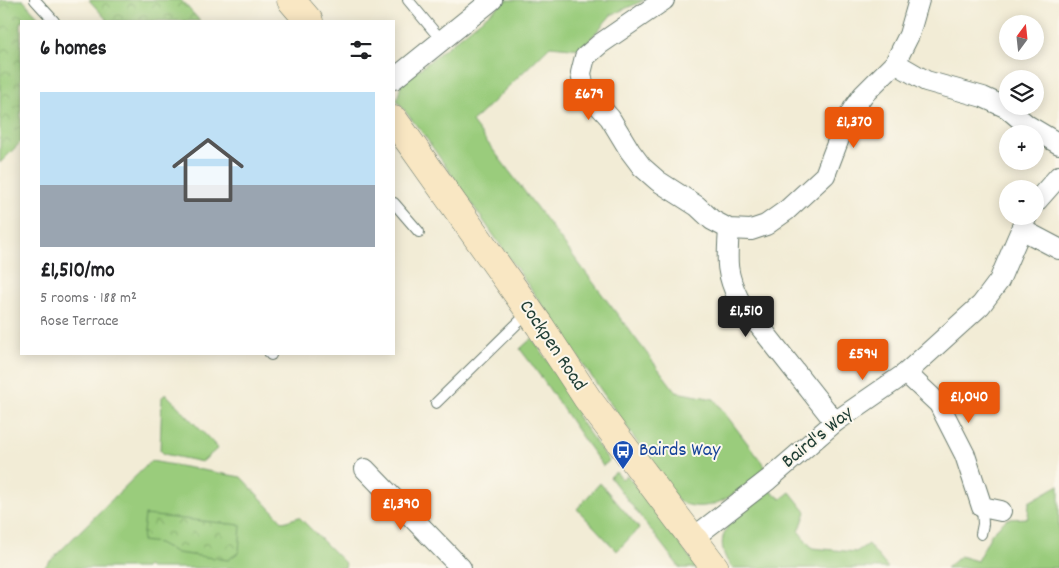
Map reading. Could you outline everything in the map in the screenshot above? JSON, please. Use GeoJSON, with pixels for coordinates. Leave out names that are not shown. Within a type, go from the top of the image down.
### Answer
{"type":"FeatureCollection","features":[{"type":"Feature","properties":{"kind":"main road"},"geometry":{"type":"LineString","coordinates":[[291,0],[308,20]]}},
{"type":"Feature","properties":{"kind":"main road","name":"Cockpen Road"},"geometry":{"type":"LineString","coordinates":[[396,127],[530,312],[587,398],[715,568]]}},
{"type":"Feature","properties":{"kind":"street"},"geometry":{"type":"LineString","coordinates":[[395,78],[492,0]]}},
{"type":"Feature","properties":{"kind":"street"},"geometry":{"type":"LineString","coordinates":[[664,0],[600,44],[585,57],[581,73],[584,89],[610,118],[642,167],[658,181],[697,206],[712,220],[729,229],[750,230],[766,225],[787,210],[825,175],[843,128],[853,109],[895,63],[909,35],[919,0]]}},
{"type":"Feature","properties":{"kind":"street"},"geometry":{"type":"LineString","coordinates":[[895,63],[926,81],[983,98],[1007,108],[1027,125],[1059,144]]}},
{"type":"Feature","properties":{"kind":"street"},"geometry":{"type":"LineString","coordinates":[[1044,193],[1059,176]]}},
{"type":"Feature","properties":{"kind":"street","name":"Baird's Way"},"geometry":{"type":"LineString","coordinates":[[693,538],[768,480],[834,422],[906,373],[981,305],[999,281],[1023,225]]}},
{"type":"Feature","properties":{"kind":"street"},"geometry":{"type":"LineString","coordinates":[[1028,225],[1059,249]]}},
{"type":"Feature","properties":{"kind":"street"},"geometry":{"type":"LineString","coordinates":[[729,229],[727,260],[729,279],[739,300],[834,422]]}},
{"type":"Feature","properties":{"kind":"street"},"geometry":{"type":"LineString","coordinates":[[906,373],[939,404],[992,509]]}},
{"type":"Feature","properties":{"kind":"street"},"geometry":{"type":"LineString","coordinates":[[365,469],[392,507],[461,568]]}},
{"type":"Feature","properties":{"kind":"lane"},"geometry":{"type":"LineString","coordinates":[[35,0],[53,20]]}},
{"type":"Feature","properties":{"kind":"lane"},"geometry":{"type":"LineString","coordinates":[[408,0],[442,41]]}},
{"type":"Feature","properties":{"kind":"lane"},"geometry":{"type":"LineString","coordinates":[[395,204],[419,232]]}},
{"type":"Feature","properties":{"kind":"lane"},"geometry":{"type":"LineString","coordinates":[[436,403],[530,312]]}},
{"type":"Feature","properties":{"kind":"lane"},"geometry":{"type":"LineString","coordinates":[[981,534],[983,524],[992,509]]}},
{"type":"Feature","properties":{"kind":"green space"},"geometry":{"type":"Polygon","coordinates":[[[0,0],[23,0],[41,20],[20,20],[20,143],[0,163],[0,0]]]}},
{"type":"Feature","properties":{"kind":"green space"},"geometry":{"type":"Polygon","coordinates":[[[89,0],[181,0],[199,20],[107,20],[89,0]]]}},
{"type":"Feature","properties":{"kind":"green space"},"geometry":{"type":"Polygon","coordinates":[[[506,0],[645,0],[611,15],[582,49],[550,46],[472,122],[676,392],[714,399],[767,469],[736,492],[714,504],[691,506],[678,501],[424,135],[397,101],[401,84],[506,0]]]}},
{"type":"Feature","properties":{"kind":"green space"},"geometry":{"type":"Polygon","coordinates":[[[532,338],[582,411],[576,415],[609,461],[603,466],[520,349],[532,338]]]}},
{"type":"Feature","properties":{"kind":"green space"},"geometry":{"type":"Polygon","coordinates":[[[166,394],[218,448],[202,462],[164,454],[160,450],[162,397],[166,394]]]}},
{"type":"Feature","properties":{"kind":"green space"},"geometry":{"type":"Polygon","coordinates":[[[151,461],[241,477],[283,522],[299,517],[346,564],[345,568],[150,568],[147,566],[145,568],[43,568],[151,461]]]}},
{"type":"Feature","properties":{"kind":"green space"},"geometry":{"type":"Polygon","coordinates":[[[616,472],[622,479],[627,475],[698,568],[680,568],[610,477],[616,472]]]}},
{"type":"Feature","properties":{"kind":"green space"},"geometry":{"type":"Polygon","coordinates":[[[600,483],[639,528],[617,551],[577,509],[600,483]]]}},
{"type":"Feature","properties":{"kind":"green space"},"geometry":{"type":"Polygon","coordinates":[[[1059,485],[1059,568],[946,568],[960,556],[977,561],[992,533],[1007,519],[1028,518],[1029,502],[1059,485]]]}},
{"type":"Feature","properties":{"kind":"green space"},"geometry":{"type":"Polygon","coordinates":[[[768,489],[781,499],[790,492],[806,512],[799,532],[812,548],[856,552],[868,544],[888,568],[732,568],[724,555],[722,543],[724,532],[738,513],[768,489]]]}},
{"type":"Feature","properties":{"kind":"green space"},"geometry":{"type":"Polygon","coordinates":[[[145,515],[241,525],[239,552],[228,560],[177,553],[159,543],[142,541],[145,515]]]}},
{"type":"Feature","properties":{"kind":"place","name":"Bairds Way"},"geometry":{"type":"Point","coordinates":[623,470]}}]}
